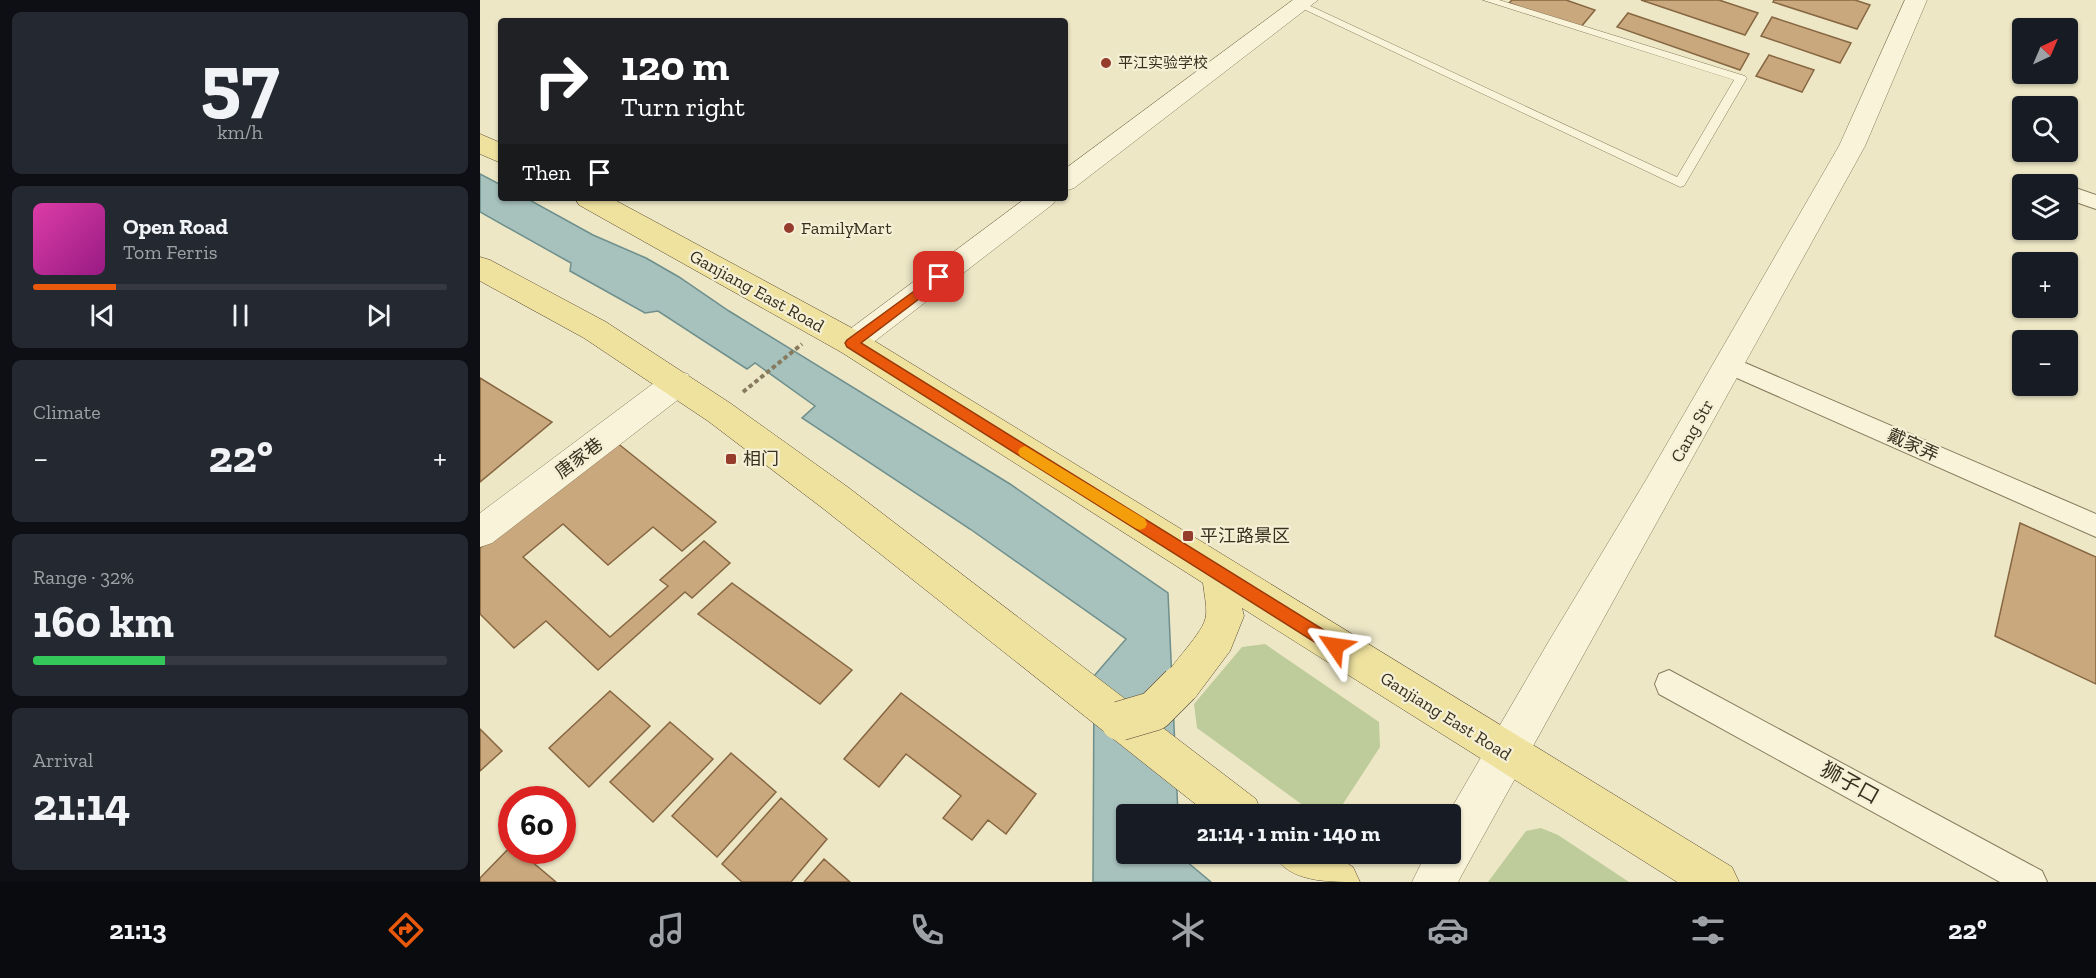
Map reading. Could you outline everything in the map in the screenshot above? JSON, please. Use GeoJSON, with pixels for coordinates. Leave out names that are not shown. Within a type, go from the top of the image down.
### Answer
{"type":"FeatureCollection","features":[{"type":"Feature","properties":{"kind":"main road"},"geometry":{"type":"LineString","coordinates":[[480,143],[498,152]]}},
{"type":"Feature","properties":{"kind":"main road","name":"Ganjiang East Road"},"geometry":{"type":"LineString","coordinates":[[594,201],[852,343],[1506,753],[1717,882]]}},
{"type":"Feature","properties":{"kind":"main road"},"geometry":{"type":"LineString","coordinates":[[480,268],[595,330],[677,383],[837,499],[1227,804]]}},
{"type":"Feature","properties":{"kind":"main road"},"geometry":{"type":"LineString","coordinates":[[1120,721],[1146,717],[1162,707],[1216,638],[1225,616],[1220,574]]}},
{"type":"Feature","properties":{"kind":"main road"},"geometry":{"type":"LineString","coordinates":[[1310,864],[1338,882]]}},
{"type":"Feature","properties":{"kind":"street","name":"Cang Str"},"geometry":{"type":"LineString","coordinates":[[1461,833],[1852,146],[1916,0]]}},
{"type":"Feature","properties":{"kind":"street"},"geometry":{"type":"LineString","coordinates":[[1068,181],[1304,2]]}},
{"type":"Feature","properties":{"kind":"street"},"geometry":{"type":"LineString","coordinates":[[2078,196],[2096,202]]}},
{"type":"Feature","properties":{"kind":"street"},"geometry":{"type":"LineString","coordinates":[[852,343],[1040,201]]}},
{"type":"Feature","properties":{"kind":"street","name":"戴家弄"},"geometry":{"type":"LineString","coordinates":[[1729,365],[2096,526]]}},
{"type":"Feature","properties":{"kind":"street","name":"唐家巷"},"geometry":{"type":"LineString","coordinates":[[480,532],[677,383]]}},
{"type":"Feature","properties":{"kind":"street","name":"狮子口"},"geometry":{"type":"LineString","coordinates":[[1669,684],[2031,882]]}},
{"type":"Feature","properties":{"kind":"street","name":"Cang Str"},"geometry":{"type":"LineString","coordinates":[[1434,882],[1444,864]]}},
{"type":"Feature","properties":{"kind":"lane"},"geometry":{"type":"LineString","coordinates":[[1304,2],[1680,183],[1741,78],[1488,0]]}},
{"type":"Feature","properties":{"kind":"path"},"geometry":{"type":"LineString","coordinates":[[743,392],[802,344]]}},
{"type":"Feature","properties":{"kind":"green space"},"geometry":{"type":"Polygon","coordinates":[[[1265,644],[1379,722],[1380,747],[1343,804],[1301,804],[1197,728],[1194,704],[1242,647],[1265,644]]]}},
{"type":"Feature","properties":{"kind":"green space"},"geometry":{"type":"Polygon","coordinates":[[[1541,828],[1558,835],[1629,882],[1488,882],[1526,831],[1541,828]]]}},
{"type":"Feature","properties":{"kind":"water"},"geometry":{"type":"Polygon","coordinates":[[[480,174],[498,183],[498,201],[531,201],[593,235],[646,258],[679,277],[729,311],[1010,484],[1168,593],[1178,804],[1116,804],[1116,864],[1190,864],[1211,882],[1093,882],[1094,676],[1126,639],[970,529],[802,418],[815,406],[755,363],[747,369],[658,311],[645,313],[570,271],[571,263],[480,212],[480,174]]]}},
{"type":"Feature","properties":{"kind":"building"},"geometry":{"type":"Polygon","coordinates":[[[1512,0],[1566,0],[1595,10],[1580,28],[1509,3],[1512,0]]]}},
{"type":"Feature","properties":{"kind":"building"},"geometry":{"type":"Polygon","coordinates":[[[1641,0],[1719,0],[1758,13],[1745,35],[1641,0]]]}},
{"type":"Feature","properties":{"kind":"building"},"geometry":{"type":"Polygon","coordinates":[[[1774,0],[1855,0],[1870,5],[1857,29],[1773,2],[1774,0]]]}},
{"type":"Feature","properties":{"kind":"building"},"geometry":{"type":"Polygon","coordinates":[[[1628,13],[1749,54],[1740,70],[1617,27],[1628,13]]]}},
{"type":"Feature","properties":{"kind":"building"},"geometry":{"type":"Polygon","coordinates":[[[1772,17],[1851,43],[1840,63],[1761,36],[1772,17]]]}},
{"type":"Feature","properties":{"kind":"building"},"geometry":{"type":"Polygon","coordinates":[[[1769,55],[1814,70],[1802,92],[1756,76],[1769,55]]]}},
{"type":"Feature","properties":{"kind":"building"},"geometry":{"type":"Polygon","coordinates":[[[480,378],[552,422],[480,482],[480,378]]]}},
{"type":"Feature","properties":{"kind":"building"},"geometry":{"type":"Polygon","coordinates":[[[616,442],[716,522],[682,551],[653,527],[608,565],[563,524],[523,557],[610,637],[668,586],[660,580],[704,541],[730,563],[692,598],[685,592],[598,670],[546,621],[514,648],[480,614],[480,548],[616,442]]]}},
{"type":"Feature","properties":{"kind":"building"},"geometry":{"type":"Polygon","coordinates":[[[2020,523],[2096,557],[2096,684],[1995,636],[2020,523]]]}},
{"type":"Feature","properties":{"kind":"building"},"geometry":{"type":"Polygon","coordinates":[[[732,583],[852,670],[820,704],[698,614],[732,583]]]}},
{"type":"Feature","properties":{"kind":"building"},"geometry":{"type":"Polygon","coordinates":[[[610,691],[650,726],[589,787],[549,748],[610,691]]]}},
{"type":"Feature","properties":{"kind":"building"},"geometry":{"type":"Polygon","coordinates":[[[901,693],[1036,794],[1006,834],[988,820],[972,840],[943,818],[961,796],[906,754],[879,787],[844,759],[901,693]]]}},
{"type":"Feature","properties":{"kind":"building"},"geometry":{"type":"Polygon","coordinates":[[[670,722],[713,759],[653,822],[610,782],[670,722]]]}},
{"type":"Feature","properties":{"kind":"building"},"geometry":{"type":"Polygon","coordinates":[[[480,729],[502,751],[480,771],[480,729]]]}},
{"type":"Feature","properties":{"kind":"building"},"geometry":{"type":"Polygon","coordinates":[[[731,753],[776,792],[717,857],[672,816],[731,753]]]}},
{"type":"Feature","properties":{"kind":"building"},"geometry":{"type":"Polygon","coordinates":[[[781,798],[827,839],[791,882],[742,882],[722,864],[781,798]]]}},
{"type":"Feature","properties":{"kind":"building"},"geometry":{"type":"Polygon","coordinates":[[[498,859],[498,864],[535,864],[556,882],[480,882],[480,878],[498,859]]]}},
{"type":"Feature","properties":{"kind":"building"},"geometry":{"type":"Polygon","coordinates":[[[824,859],[850,882],[804,882],[824,859]]]}},
{"type":"Feature","properties":{"kind":"slow traffic"},"geometry":{"type":"LineString","coordinates":[[1025,452],[1140,524]]}},
{"type":"Feature","properties":{"kind":"place","name":"平江实验学校"},"geometry":{"type":"Point","coordinates":[1106,63]}},
{"type":"Feature","properties":{"kind":"place","name":"FamilyMart"},"geometry":{"type":"Point","coordinates":[789,228]}},
{"type":"Feature","properties":{"kind":"place","name":"相门"},"geometry":{"type":"Point","coordinates":[731,459]}},
{"type":"Feature","properties":{"kind":"place","name":"平江路景区"},"geometry":{"type":"Point","coordinates":[1188,536]}},
{"type":"Feature","properties":{"kind":"route"},"geometry":{"type":"LineString","coordinates":[[939,277],[852,343],[1335,646]]}}]}
